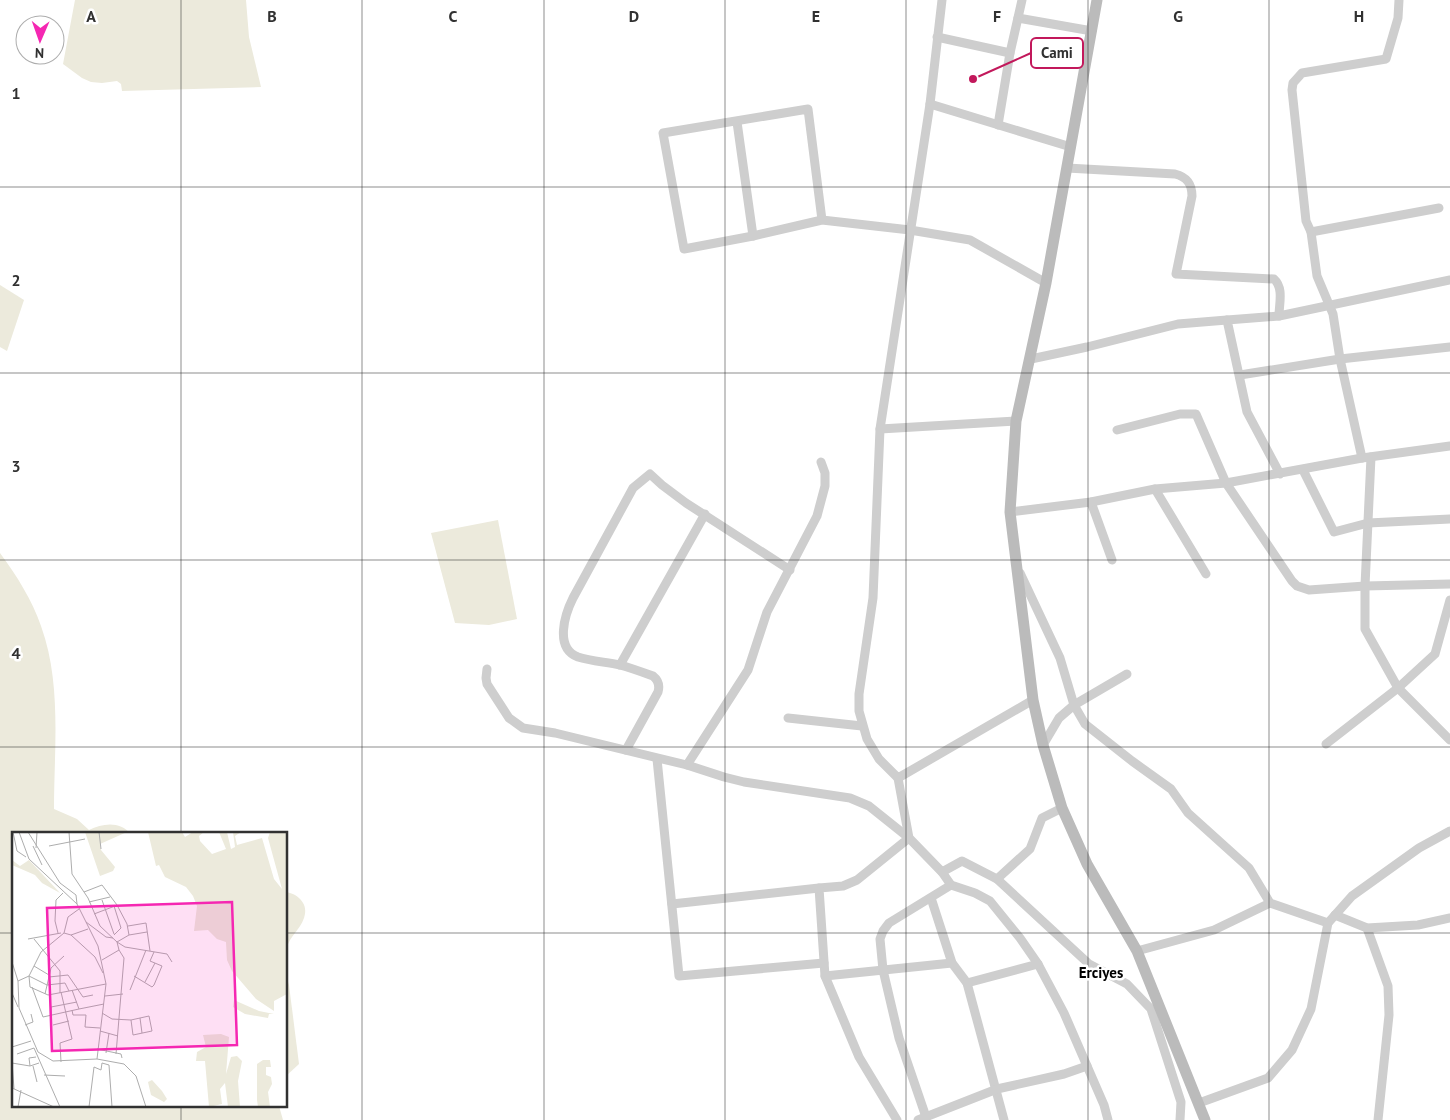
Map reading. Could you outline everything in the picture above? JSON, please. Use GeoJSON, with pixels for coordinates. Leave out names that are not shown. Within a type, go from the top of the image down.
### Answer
{"type":"FeatureCollection","features":[{"type":"Feature","properties":{"kind":"street"},"geometry":{"type":"LineString","coordinates":[[909,838],[898,778],[879,759],[867,739],[859,711],[859,694],[873,598],[880,429],[930,104],[942,0]]}},
{"type":"Feature","properties":{"kind":"street"},"geometry":{"type":"LineString","coordinates":[[998,124],[1010,53],[1022,0]]}},
{"type":"Feature","properties":{"kind":"street"},"geometry":{"type":"LineString","coordinates":[[1399,0],[1398,18],[1386,60],[1302,73],[1293,82],[1292,90],[1306,220],[1311,232],[1315,268],[1333,314],[1340,359],[1367,457],[1368,522],[1365,629],[1398,688],[1450,740]]}},
{"type":"Feature","properties":{"kind":"street"},"geometry":{"type":"LineString","coordinates":[[1095,1],[1092,31],[1046,283],[1016,421],[1010,512],[1033,700],[1043,745],[1062,808],[1087,864],[1137,951],[1156,1009],[1181,1102],[1180,1120]]}},
{"type":"Feature","properties":{"kind":"street"},"geometry":{"type":"LineString","coordinates":[[1018,18],[1092,31]]}},
{"type":"Feature","properties":{"kind":"street"},"geometry":{"type":"LineString","coordinates":[[938,37],[1010,53]]}},
{"type":"Feature","properties":{"kind":"street"},"geometry":{"type":"LineString","coordinates":[[930,104],[1071,147]]}},
{"type":"Feature","properties":{"kind":"street"},"geometry":{"type":"LineString","coordinates":[[822,220],[808,109],[663,133],[684,249],[822,220],[910,230],[970,240],[1046,283]]}},
{"type":"Feature","properties":{"kind":"street"},"geometry":{"type":"LineString","coordinates":[[737,122],[753,236]]}},
{"type":"Feature","properties":{"kind":"street"},"geometry":{"type":"LineString","coordinates":[[1067,168],[1175,174],[1185,178],[1191,186],[1192,196],[1176,274],[1274,280],[1280,289],[1279,316]]}},
{"type":"Feature","properties":{"kind":"street"},"geometry":{"type":"LineString","coordinates":[[1311,232],[1439,208]]}},
{"type":"Feature","properties":{"kind":"street"},"geometry":{"type":"LineString","coordinates":[[1031,359],[1088,347],[1178,324],[1279,316],[1449,281],[1450,290]]}},
{"type":"Feature","properties":{"kind":"street"},"geometry":{"type":"LineString","coordinates":[[1227,320],[1247,412],[1280,474]]}},
{"type":"Feature","properties":{"kind":"street"},"geometry":{"type":"LineString","coordinates":[[1240,375],[1340,359],[1450,347]]}},
{"type":"Feature","properties":{"kind":"street"},"geometry":{"type":"LineString","coordinates":[[1117,430],[1180,414],[1196,414],[1226,483],[1297,586],[1309,590],[1365,586],[1450,584]]}},
{"type":"Feature","properties":{"kind":"street"},"geometry":{"type":"LineString","coordinates":[[880,429],[1016,421]]}},
{"type":"Feature","properties":{"kind":"street"},"geometry":{"type":"LineString","coordinates":[[1010,512],[1091,502],[1155,489],[1226,483],[1367,457],[1450,446]]}},
{"type":"Feature","properties":{"kind":"street"},"geometry":{"type":"LineString","coordinates":[[687,765],[748,670],[767,612],[817,516],[825,486],[825,473],[822,462]]}},
{"type":"Feature","properties":{"kind":"street"},"geometry":{"type":"LineString","coordinates":[[1303,470],[1334,532],[1368,522],[1450,519]]}},
{"type":"Feature","properties":{"kind":"street"},"geometry":{"type":"LineString","coordinates":[[626,750],[658,692],[657,680],[653,676],[620,665],[574,655],[566,645],[564,630],[566,614],[573,598],[634,488],[650,474],[676,496],[790,570]]}},
{"type":"Feature","properties":{"kind":"street"},"geometry":{"type":"LineString","coordinates":[[1155,489],[1206,574]]}},
{"type":"Feature","properties":{"kind":"street"},"geometry":{"type":"LineString","coordinates":[[1091,502],[1112,560]]}},
{"type":"Feature","properties":{"kind":"street"},"geometry":{"type":"LineString","coordinates":[[620,665],[705,514]]}},
{"type":"Feature","properties":{"kind":"street"},"geometry":{"type":"LineString","coordinates":[[1017,566],[1060,658],[1074,705],[1085,724],[1171,789],[1188,813],[1250,868],[1270,903],[1328,923]]}},
{"type":"Feature","properties":{"kind":"street"},"geometry":{"type":"LineString","coordinates":[[1326,744],[1398,688],[1435,654],[1450,601]]}},
{"type":"Feature","properties":{"kind":"street"},"geometry":{"type":"LineString","coordinates":[[487,669],[487,684],[505,713],[518,726],[523,728],[554,732],[687,765],[724,778],[850,798],[861,801],[869,806],[909,838],[942,872],[951,885],[975,892],[990,901],[1038,964],[1064,1013],[1088,1066],[1104,1104],[1108,1120]]}},
{"type":"Feature","properties":{"kind":"street"},"geometry":{"type":"LineString","coordinates":[[1043,745],[1058,718],[1074,705],[1127,674]]}},
{"type":"Feature","properties":{"kind":"street"},"geometry":{"type":"LineString","coordinates":[[898,778],[1033,700]]}},
{"type":"Feature","properties":{"kind":"street"},"geometry":{"type":"LineString","coordinates":[[788,718],[862,726]]}},
{"type":"Feature","properties":{"kind":"street"},"geometry":{"type":"LineString","coordinates":[[657,759],[679,976],[824,963]]}},
{"type":"Feature","properties":{"kind":"street"},"geometry":{"type":"LineString","coordinates":[[997,879],[1030,849],[1042,818],[1062,808]]}},
{"type":"Feature","properties":{"kind":"street"},"geometry":{"type":"LineString","coordinates":[[1199,1103],[1268,1078],[1292,1050],[1311,1009],[1328,923],[1352,896],[1419,848],[1450,831]]}},
{"type":"Feature","properties":{"kind":"street"},"geometry":{"type":"LineString","coordinates":[[672,904],[843,886],[857,880],[909,838]]}},
{"type":"Feature","properties":{"kind":"street"},"geometry":{"type":"LineString","coordinates":[[942,872],[962,861],[997,879],[1089,964],[1127,984],[1156,1009],[1205,1120]]}},
{"type":"Feature","properties":{"kind":"street"},"geometry":{"type":"LineString","coordinates":[[951,885],[893,920],[881,935],[880,943],[883,970],[899,1038],[922,1118],[996,1089],[1064,1074],[1088,1066]]}},
{"type":"Feature","properties":{"kind":"street"},"geometry":{"type":"LineString","coordinates":[[819,888],[825,976],[859,1057],[897,1120]]}},
{"type":"Feature","properties":{"kind":"street"},"geometry":{"type":"LineString","coordinates":[[931,898],[952,963],[967,983],[1004,1120]]}},
{"type":"Feature","properties":{"kind":"street"},"geometry":{"type":"LineString","coordinates":[[1137,951],[1214,930],[1270,903]]}},
{"type":"Feature","properties":{"kind":"street"},"geometry":{"type":"LineString","coordinates":[[1335,915],[1367,928],[1418,925],[1450,918]]}},
{"type":"Feature","properties":{"kind":"street"},"geometry":{"type":"LineString","coordinates":[[1367,928],[1388,986],[1389,1015],[1378,1120]]}},
{"type":"Feature","properties":{"kind":"street"},"geometry":{"type":"LineString","coordinates":[[825,976],[952,963]]}},
{"type":"Feature","properties":{"kind":"street"},"geometry":{"type":"LineString","coordinates":[[967,983],[1038,964]]}},
{"type":"Feature","properties":{"kind":"shaded area"},"geometry":{"type":"Polygon","coordinates":[[[75,0],[246,0],[249,37],[261,87],[122,91],[121,84],[117,81],[102,83],[91,82],[82,78],[64,65],[75,0]]]}},
{"type":"Feature","properties":{"kind":"shaded area"},"geometry":{"type":"Polygon","coordinates":[[[0,285],[24,300],[7,351],[0,347],[0,285]]]}},
{"type":"Feature","properties":{"kind":"shaded area"},"geometry":{"type":"Polygon","coordinates":[[[498,520],[517,619],[489,625],[455,623],[431,533],[498,520]]]}},
{"type":"Feature","properties":{"kind":"shaded area"},"geometry":{"type":"Polygon","coordinates":[[[0,553],[29,598],[48,648],[52,671],[55,717],[54,809],[77,819],[89,830],[111,824],[122,827],[129,832],[12,832],[12,1108],[280,1108],[283,1120],[0,1120],[0,553]]]}},
{"type":"Feature","properties":{"kind":"shaded area"},"geometry":{"type":"Polygon","coordinates":[[[288,892],[299,898],[305,909],[302,922],[288,945],[288,892]]]}},
{"type":"Feature","properties":{"kind":"shaded area"},"geometry":{"type":"Polygon","coordinates":[[[288,982],[289,985],[299,1064],[288,1074],[288,982]]]}},
{"type":"Feature","properties":{"kind":"place","name":"Cami"},"geometry":{"type":"Point","coordinates":[973,79]}},
{"type":"Feature","properties":{"kind":"district","name":"Erciyes"},"geometry":{"type":"Point","coordinates":[1101,972]}}]}
